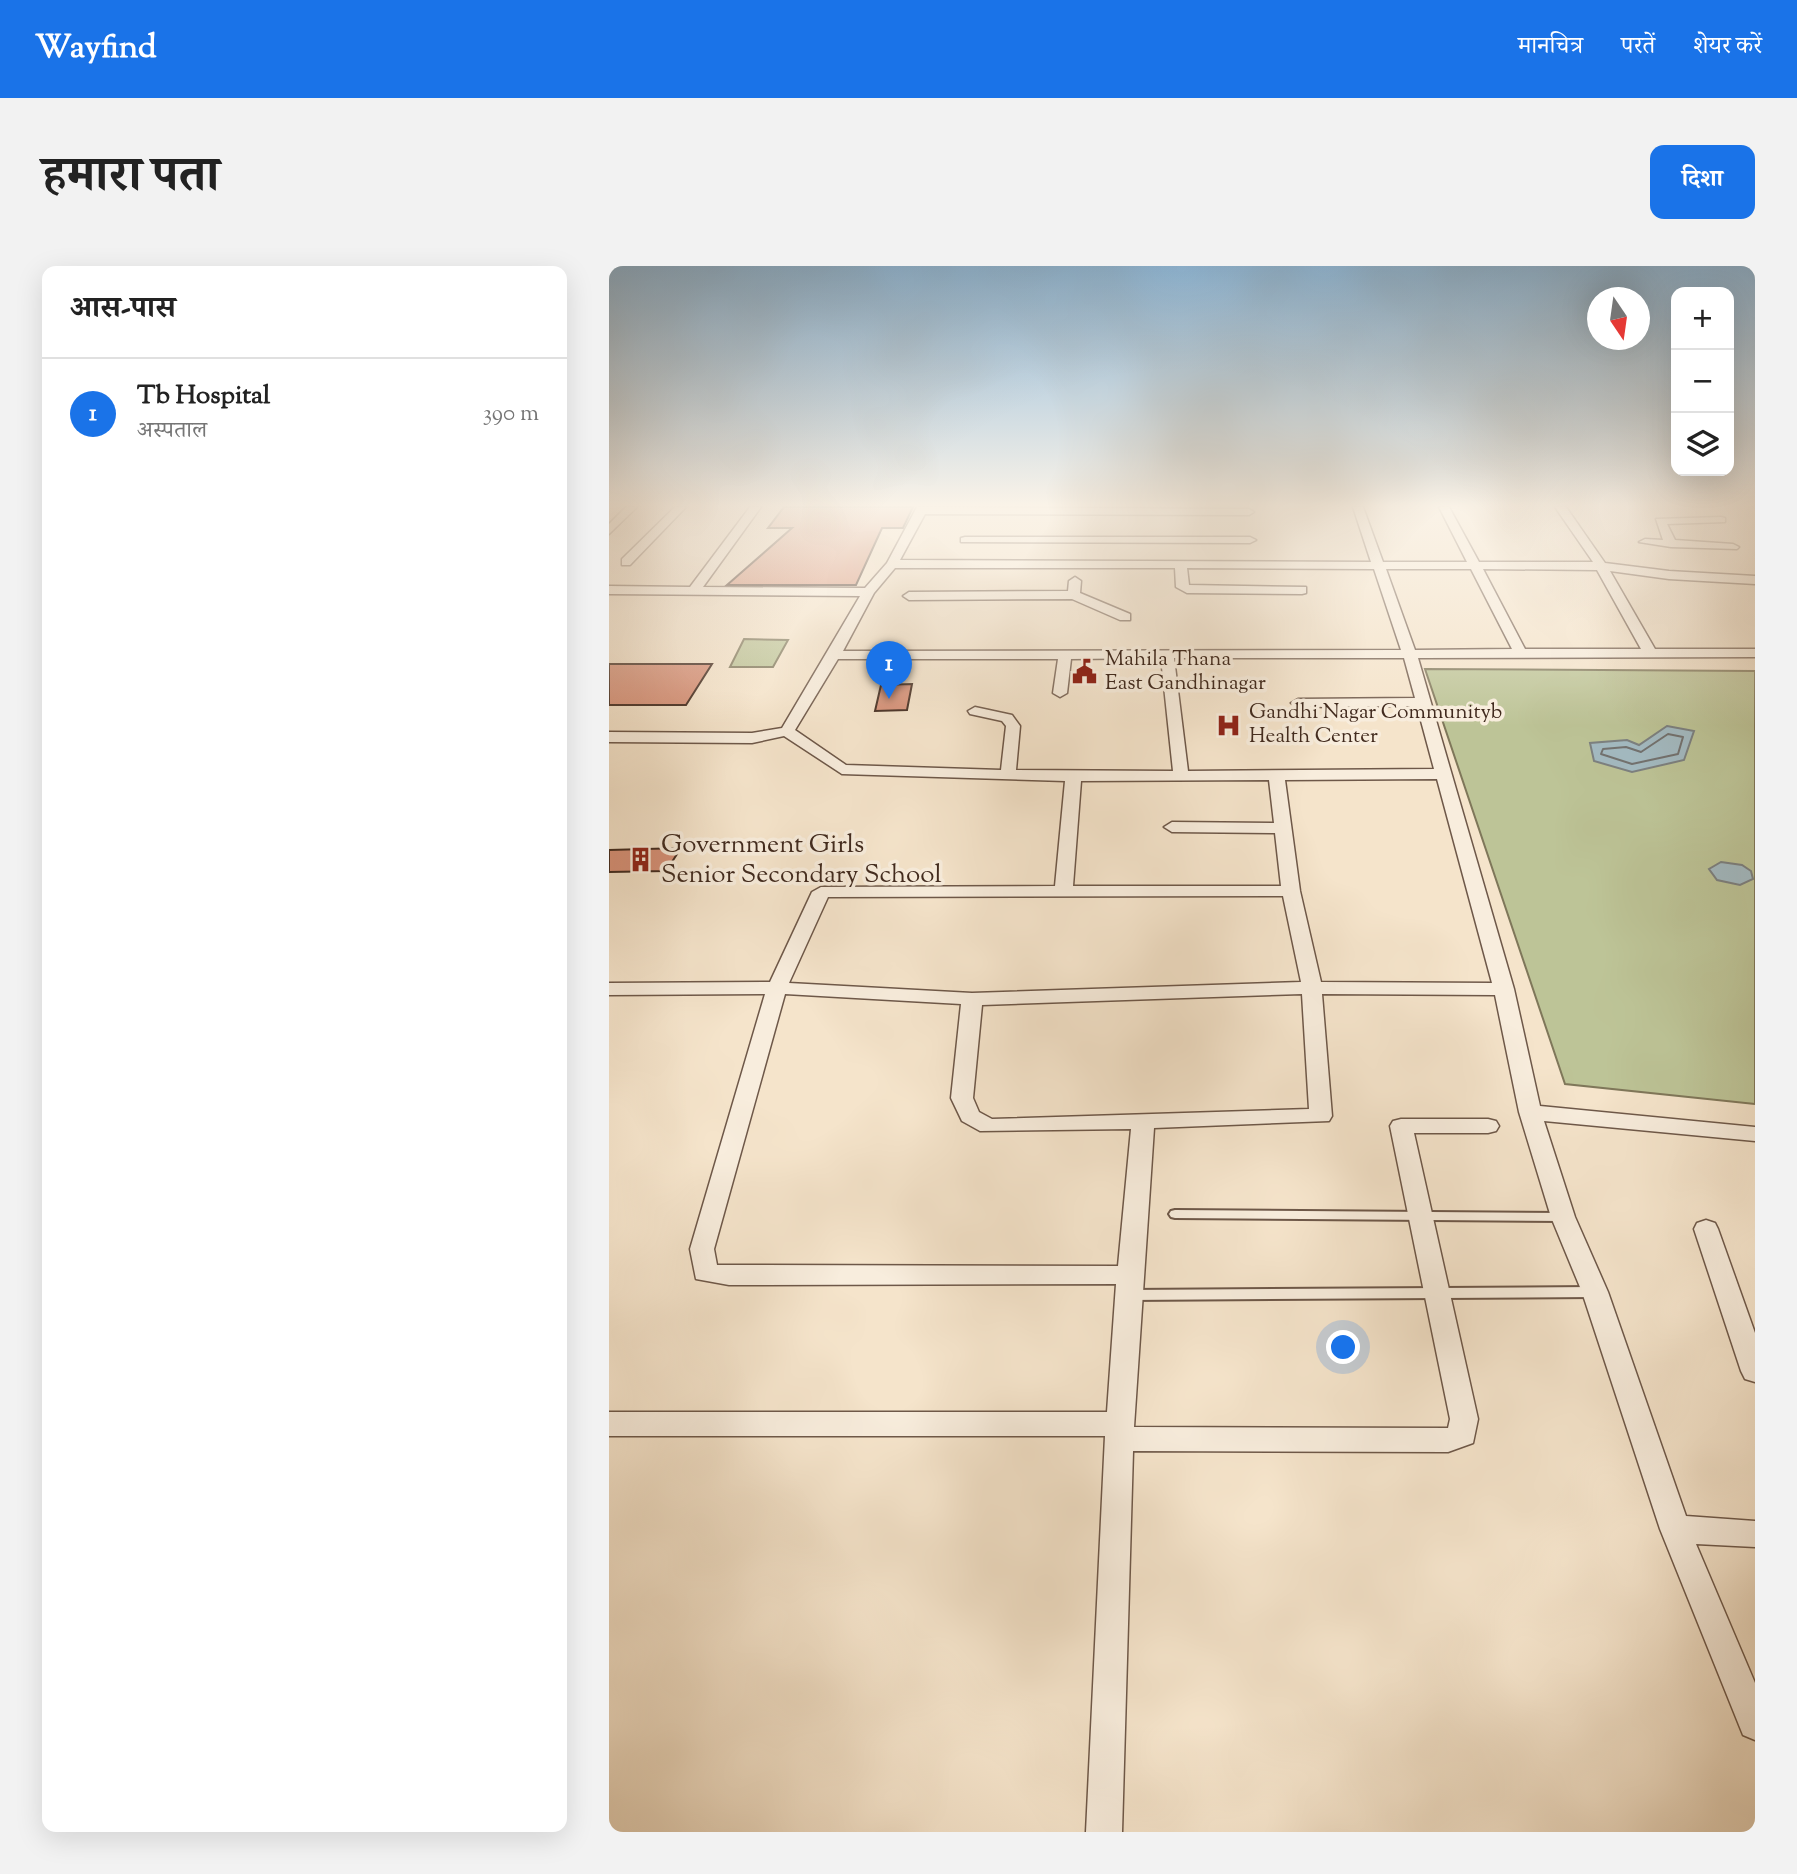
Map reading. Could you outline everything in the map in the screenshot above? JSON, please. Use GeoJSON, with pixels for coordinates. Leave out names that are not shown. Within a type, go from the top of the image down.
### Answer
{"type":"FeatureCollection","features":[{"type":"Feature","properties":{"kind":"street"},"geometry":{"type":"LineString","coordinates":[[695,589],[702,580]]}},
{"type":"Feature","properties":{"kind":"street"},"geometry":{"type":"LineString","coordinates":[[787,731],[834,655],[868,592],[878,580]]}},
{"type":"Feature","properties":{"kind":"street"},"geometry":{"type":"LineString","coordinates":[[1074,595],[1076,580]]}},
{"type":"Feature","properties":{"kind":"street"},"geometry":{"type":"LineString","coordinates":[[1182,580],[1182,587],[1188,589],[1302,590]]}},
{"type":"Feature","properties":{"kind":"street"},"geometry":{"type":"LineString","coordinates":[[1385,580],[1410,655],[1441,774],[1504,989],[1531,1112],[1563,1217],[1595,1292],[1675,1529],[1754,1714]]}},
{"type":"Feature","properties":{"kind":"street"},"geometry":{"type":"LineString","coordinates":[[1482,580],[1521,654]]}},
{"type":"Feature","properties":{"kind":"street"},"geometry":{"type":"LineString","coordinates":[[1609,580],[1650,653]]}},
{"type":"Feature","properties":{"kind":"street"},"geometry":{"type":"LineString","coordinates":[[609,590],[868,592]]}},
{"type":"Feature","properties":{"kind":"street"},"geometry":{"type":"LineString","coordinates":[[909,596],[1074,595],[1125,617]]}},
{"type":"Feature","properties":{"kind":"street"},"geometry":{"type":"LineString","coordinates":[[834,655],[1755,653]]}},
{"type":"Feature","properties":{"kind":"street"},"geometry":{"type":"LineString","coordinates":[[1060,693],[1065,654]]}},
{"type":"Feature","properties":{"kind":"street"},"geometry":{"type":"LineString","coordinates":[[1167,654],[1181,774]]}},
{"type":"Feature","properties":{"kind":"street"},"geometry":{"type":"LineString","coordinates":[[1298,703],[1423,702]]}},
{"type":"Feature","properties":{"kind":"street"},"geometry":{"type":"LineString","coordinates":[[975,711],[1007,718],[1013,726],[1008,774]]}},
{"type":"Feature","properties":{"kind":"street"},"geometry":{"type":"LineString","coordinates":[[609,737],[752,738],[787,731],[842,769],[1073,776],[1441,774]]}},
{"type":"Feature","properties":{"kind":"street"},"geometry":{"type":"LineString","coordinates":[[1064,890],[1073,776]]}},
{"type":"Feature","properties":{"kind":"street"},"geometry":{"type":"LineString","coordinates":[[972,999],[962,1098],[970,1116],[988,1126],[1143,1124],[1321,1116],[1312,988],[1291,891],[1277,776]]}},
{"type":"Feature","properties":{"kind":"street"},"geometry":{"type":"LineString","coordinates":[[1172,827],[1282,828]]}},
{"type":"Feature","properties":{"kind":"street"},"geometry":{"type":"LineString","coordinates":[[1127,1285],[729,1276],[705,1272],[702,1249],[777,988],[821,892],[1291,891]]}},
{"type":"Feature","properties":{"kind":"street"},"geometry":{"type":"LineString","coordinates":[[609,989],[777,988],[972,999],[1312,988],[1504,989]]}},
{"type":"Feature","properties":{"kind":"street"},"geometry":{"type":"LineString","coordinates":[[1531,1112],[1755,1134]]}},
{"type":"Feature","properties":{"kind":"street"},"geometry":{"type":"LineString","coordinates":[[1104,1832],[1118,1432],[1127,1285],[1143,1124]]}},
{"type":"Feature","properties":{"kind":"street"},"geometry":{"type":"LineString","coordinates":[[609,1424],[1448,1440],[1463,1435],[1464,1419],[1401,1126],[1488,1126]]}},
{"type":"Feature","properties":{"kind":"street"},"geometry":{"type":"LineString","coordinates":[[1706,1228],[1755,1371]]}},
{"type":"Feature","properties":{"kind":"street"},"geometry":{"type":"LineString","coordinates":[[1675,1529],[1755,1534]]}},
{"type":"Feature","properties":{"kind":"lane"},"geometry":{"type":"LineString","coordinates":[[1175,1214],[1563,1217]]}},
{"type":"Feature","properties":{"kind":"lane"},"geometry":{"type":"LineString","coordinates":[[1127,1285],[1435,1293],[1595,1292]]}},
{"type":"Feature","properties":{"kind":"green space"},"geometry":{"type":"Polygon","coordinates":[[[744,639],[788,640],[773,667],[730,667],[744,639]]]}},
{"type":"Feature","properties":{"kind":"green space"},"geometry":{"type":"Polygon","coordinates":[[[1425,669],[1755,671],[1755,1104],[1565,1084],[1425,669]]]}},
{"type":"Feature","properties":{"kind":"water"},"geometry":{"type":"Polygon","coordinates":[[[1667,726],[1694,731],[1684,760],[1632,772],[1594,761],[1590,743],[1627,740],[1639,745],[1667,726]]]}},
{"type":"Feature","properties":{"kind":"water"},"geometry":{"type":"Polygon","coordinates":[[[1721,862],[1742,865],[1751,871],[1753,879],[1740,885],[1717,880],[1709,869],[1721,862]]]}},
{"type":"Feature","properties":{"kind":"building"},"geometry":{"type":"Polygon","coordinates":[[[733,580],[858,580],[856,585],[727,585],[733,580]]]}},
{"type":"Feature","properties":{"kind":"building"},"geometry":{"type":"Polygon","coordinates":[[[609,664],[712,664],[686,705],[609,705],[609,664]]]}},
{"type":"Feature","properties":{"kind":"building"},"geometry":{"type":"Polygon","coordinates":[[[912,684],[907,710],[875,711],[881,685],[912,684]]]}},
{"type":"Feature","properties":{"kind":"building","name":"Government Girls Senior Secondary School"},"geometry":{"type":"Polygon","coordinates":[[[681,848],[666,871],[609,872],[609,850],[681,848]]]}},
{"type":"Feature","properties":{"kind":"place","name":"Mahila Thana East Gandhinagar"},"geometry":{"type":"Point","coordinates":[1085,672]}},
{"type":"Feature","properties":{"kind":"place","name":"Tb Hospital"},"geometry":{"type":"Point","coordinates":[889,699]}},
{"type":"Feature","properties":{"kind":"place","name":"Gandhi Nagar Communityb Health Center"},"geometry":{"type":"Point","coordinates":[1229,725]}},
{"type":"Feature","properties":{"kind":"place","name":"Government Girls Senior Secondary School"},"geometry":{"type":"Point","coordinates":[641,860]}}]}
